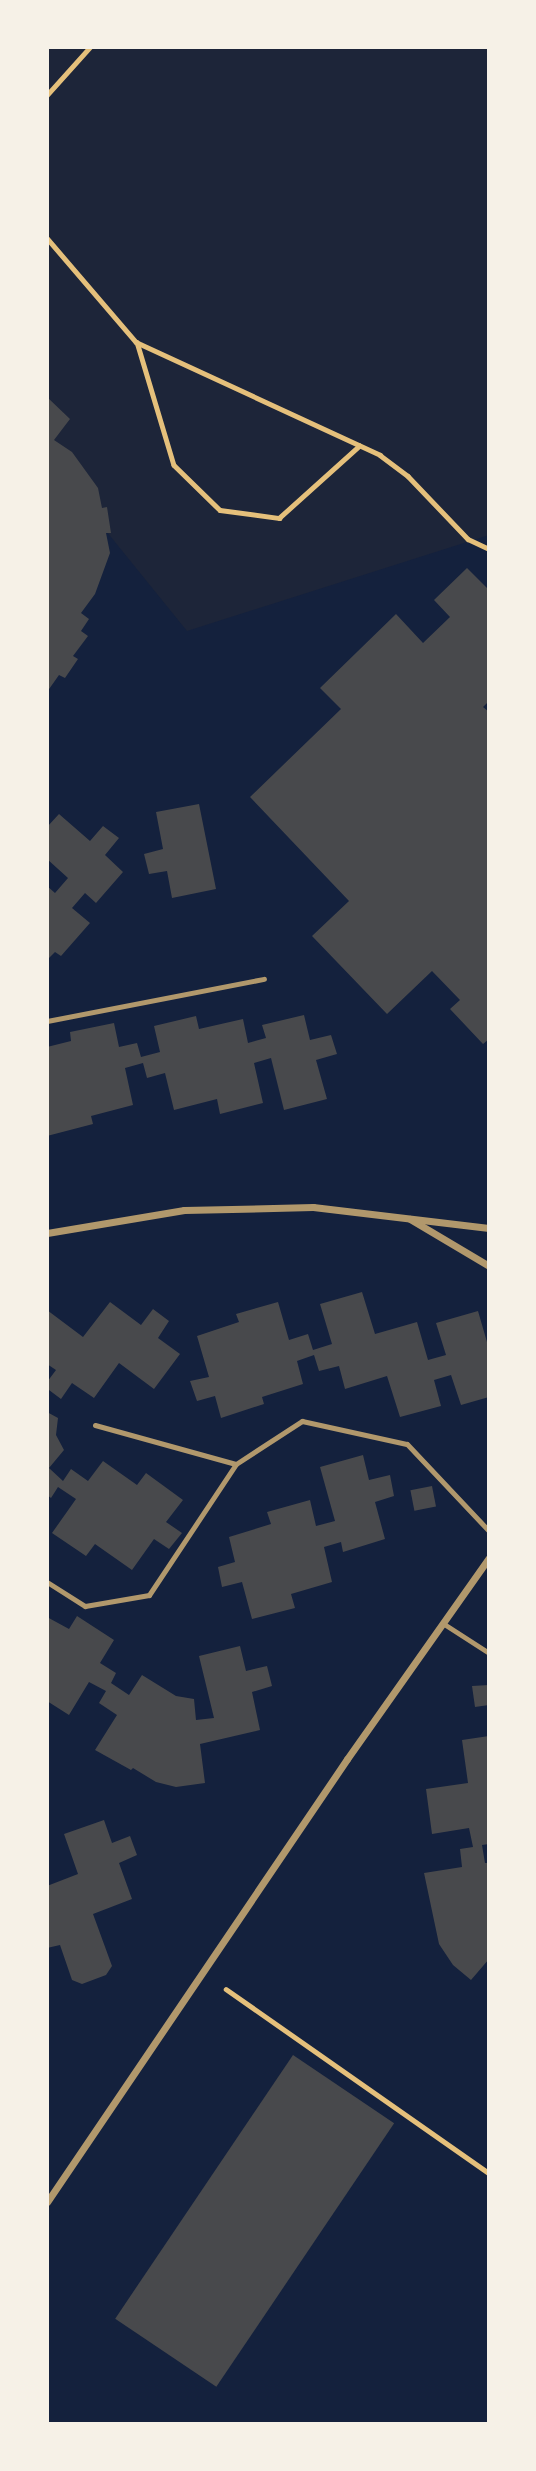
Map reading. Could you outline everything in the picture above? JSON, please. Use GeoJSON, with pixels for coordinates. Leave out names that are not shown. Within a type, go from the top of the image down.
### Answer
{"type":"FeatureCollection","features":[{"type":"Feature","properties":{"kind":"street"},"geometry":{"type":"LineString","coordinates":[[47,1233],[184,1210],[313,1207],[489,1228]]}},
{"type":"Feature","properties":{"kind":"street"},"geometry":{"type":"LineString","coordinates":[[407,1217],[489,1266]]}},
{"type":"Feature","properties":{"kind":"street"},"geometry":{"type":"LineString","coordinates":[[47,2202],[347,1759],[489,1558]]}},
{"type":"Feature","properties":{"kind":"lane"},"geometry":{"type":"LineString","coordinates":[[47,1021],[264,979]]}},
{"type":"Feature","properties":{"kind":"lane"},"geometry":{"type":"LineString","coordinates":[[47,1582],[85,1606],[149,1595],[236,1464],[302,1421],[407,1444],[489,1531]]}},
{"type":"Feature","properties":{"kind":"lane"},"geometry":{"type":"LineString","coordinates":[[94,1425],[236,1464]]}},
{"type":"Feature","properties":{"kind":"lane"},"geometry":{"type":"LineString","coordinates":[[444,1624],[489,1653]]}},
{"type":"Feature","properties":{"kind":"path"},"geometry":{"type":"LineString","coordinates":[[47,95],[86,49]]}},
{"type":"Feature","properties":{"kind":"path"},"geometry":{"type":"LineString","coordinates":[[47,238],[136,341],[174,465],[220,510],[279,518],[359,446]]}},
{"type":"Feature","properties":{"kind":"path"},"geometry":{"type":"LineString","coordinates":[[136,341],[380,455],[408,476],[468,539],[489,549]]}},
{"type":"Feature","properties":{"kind":"path"},"geometry":{"type":"LineString","coordinates":[[203,1973],[489,2173]]}},
{"type":"Feature","properties":{"kind":"shaded area"},"geometry":{"type":"Polygon","coordinates":[[[47,47],[489,47],[489,535],[187,631],[47,458],[47,47]]]}},
{"type":"Feature","properties":{"kind":"building"},"geometry":{"type":"Polygon","coordinates":[[[47,397],[70,419],[54,440],[72,452],[98,488],[102,508],[107,507],[111,533],[106,533],[110,553],[95,594],[81,613],[89,619],[81,631],[88,636],[73,656],[78,659],[65,678],[59,675],[47,692],[47,397]]]}},
{"type":"Feature","properties":{"kind":"building"},"geometry":{"type":"Polygon","coordinates":[[[467,568],[489,590],[489,701],[483,707],[489,712],[489,1039],[483,1044],[450,1009],[460,1000],[432,971],[387,1014],[312,936],[349,901],[250,797],[341,709],[320,688],[396,614],[423,643],[450,617],[434,600],[467,568]]]}},
{"type":"Feature","properties":{"kind":"building"},"geometry":{"type":"Polygon","coordinates":[[[199,804],[216,889],[172,898],[167,871],[149,874],[144,854],[163,849],[156,812],[199,804]]]}},
{"type":"Feature","properties":{"kind":"building"},"geometry":{"type":"Polygon","coordinates":[[[59,814],[90,841],[103,826],[119,838],[105,855],[123,872],[96,903],[85,893],[72,908],[90,923],[61,956],[55,952],[47,960],[47,886],[55,893],[68,878],[47,859],[47,827],[59,814]]]}},
{"type":"Feature","properties":{"kind":"building"},"geometry":{"type":"Polygon","coordinates":[[[304,1015],[310,1040],[331,1035],[337,1054],[316,1060],[327,1099],[284,1110],[271,1058],[254,1063],[263,1103],[220,1114],[217,1099],[174,1110],[165,1073],[147,1078],[143,1063],[125,1068],[133,1105],[91,1116],[93,1124],[47,1136],[47,1047],[71,1041],[70,1032],[114,1023],[119,1047],[137,1043],[141,1057],[160,1052],[154,1026],[196,1016],[199,1029],[243,1019],[248,1043],[266,1038],[262,1025],[304,1015]]]}},
{"type":"Feature","properties":{"kind":"building"},"geometry":{"type":"Polygon","coordinates":[[[362,1292],[375,1334],[417,1322],[428,1360],[446,1355],[436,1323],[478,1311],[489,1349],[489,1397],[461,1405],[451,1375],[434,1380],[441,1406],[400,1417],[387,1376],[345,1389],[339,1366],[319,1371],[314,1355],[297,1361],[303,1384],[262,1397],[264,1404],[221,1418],[215,1396],[197,1401],[190,1381],[209,1377],[197,1336],[239,1322],[236,1314],[278,1302],[289,1340],[308,1334],[313,1350],[332,1344],[320,1304],[362,1292]]]}},
{"type":"Feature","properties":{"kind":"building"},"geometry":{"type":"Polygon","coordinates":[[[110,1302],[141,1325],[153,1309],[169,1321],[158,1338],[180,1354],[154,1389],[119,1363],[94,1398],[72,1383],[61,1399],[49,1390],[47,1394],[47,1382],[56,1370],[47,1364],[47,1310],[83,1337],[110,1302]]]}},
{"type":"Feature","properties":{"kind":"building"},"geometry":{"type":"Polygon","coordinates":[[[47,1412],[58,1418],[56,1435],[64,1450],[49,1468],[63,1481],[71,1469],[88,1481],[103,1461],[137,1485],[146,1473],[183,1500],[166,1522],[182,1533],[169,1549],[154,1539],[132,1570],[95,1544],[86,1556],[52,1533],[76,1499],[58,1487],[51,1498],[47,1495],[47,1412]]]}},
{"type":"Feature","properties":{"kind":"building"},"geometry":{"type":"Polygon","coordinates":[[[363,1455],[369,1480],[390,1475],[394,1496],[375,1502],[385,1539],[343,1552],[341,1542],[324,1547],[332,1582],[291,1594],[295,1608],[252,1619],[242,1582],[222,1587],[218,1567],[235,1562],[229,1537],[271,1524],[267,1512],[310,1500],[316,1526],[335,1521],[320,1467],[363,1455]]]}},
{"type":"Feature","properties":{"kind":"building"},"geometry":{"type":"Polygon","coordinates":[[[432,1486],[436,1507],[414,1511],[410,1490],[432,1486]]]}},
{"type":"Feature","properties":{"kind":"building"},"geometry":{"type":"Polygon","coordinates":[[[77,1616],[114,1640],[100,1663],[116,1673],[111,1683],[129,1695],[142,1675],[176,1696],[194,1699],[196,1720],[214,1718],[199,1656],[240,1646],[246,1671],[267,1666],[272,1686],[252,1692],[260,1730],[200,1744],[205,1783],[176,1787],[156,1782],[95,1750],[117,1715],[99,1703],[106,1691],[89,1682],[69,1715],[47,1701],[47,1617],[69,1629],[77,1616]]]}},
{"type":"Feature","properties":{"kind":"building"},"geometry":{"type":"Polygon","coordinates":[[[489,1685],[489,1705],[475,1707],[472,1686],[489,1685]]]}},
{"type":"Feature","properties":{"kind":"building"},"geometry":{"type":"Polygon","coordinates":[[[489,1736],[489,1844],[482,1845],[485,1863],[489,1863],[489,1959],[471,1980],[453,1965],[439,1944],[424,1873],[462,1867],[460,1849],[473,1847],[469,1828],[432,1834],[426,1789],[468,1783],[462,1740],[489,1736]]]}},
{"type":"Feature","properties":{"kind":"building"},"geometry":{"type":"Polygon","coordinates":[[[104,1820],[112,1843],[130,1836],[137,1855],[119,1863],[132,1899],[93,1914],[112,1966],[106,1975],[82,1984],[72,1980],[60,1945],[47,1948],[47,1886],[78,1874],[64,1834],[104,1820]]]}},
{"type":"Feature","properties":{"kind":"building"},"geometry":{"type":"Polygon","coordinates":[[[293,2055],[394,2123],[216,2387],[115,2319],[293,2055]]]}}]}
